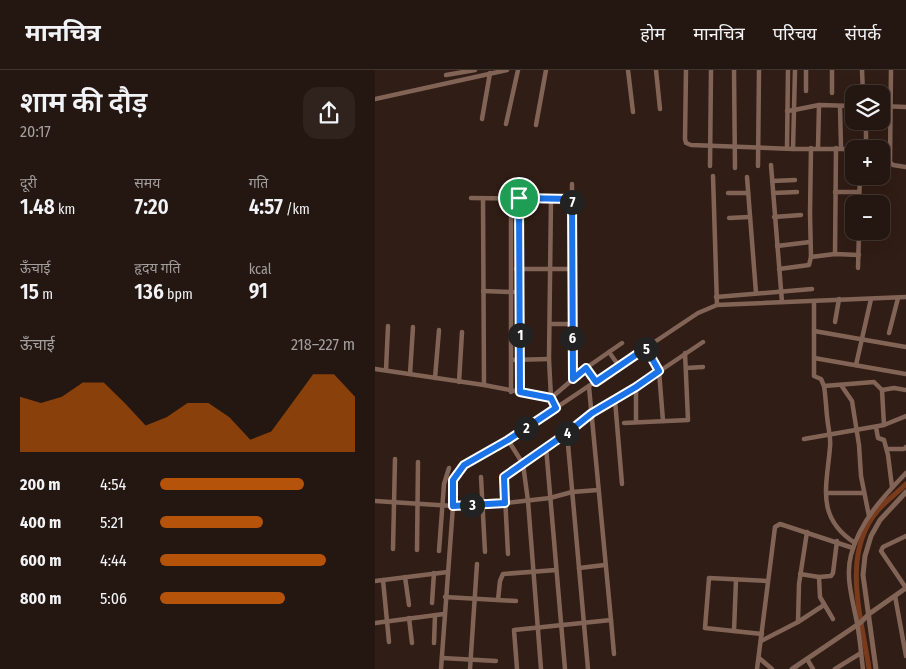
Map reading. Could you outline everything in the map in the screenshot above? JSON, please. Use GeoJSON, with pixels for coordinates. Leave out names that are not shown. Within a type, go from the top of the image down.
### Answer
{"type":"FeatureCollection","features":[{"type":"Feature","properties":{"kind":"street"},"geometry":{"type":"LineString","coordinates":[[446,75],[475,70]]}},
{"type":"Feature","properties":{"kind":"street"},"geometry":{"type":"LineString","coordinates":[[375,99],[507,70]]}},
{"type":"Feature","properties":{"kind":"street"},"geometry":{"type":"LineString","coordinates":[[506,124],[518,70]]}},
{"type":"Feature","properties":{"kind":"street"},"geometry":{"type":"LineString","coordinates":[[536,125],[546,70]]}},
{"type":"Feature","properties":{"kind":"street"},"geometry":{"type":"LineString","coordinates":[[628,70],[633,112]]}},
{"type":"Feature","properties":{"kind":"street"},"geometry":{"type":"LineString","coordinates":[[656,70],[660,109]]}},
{"type":"Feature","properties":{"kind":"street"},"geometry":{"type":"LineString","coordinates":[[685,70],[685,138],[687,143],[691,145],[710,147],[758,146],[793,149],[845,148]]}},
{"type":"Feature","properties":{"kind":"street"},"geometry":{"type":"LineString","coordinates":[[710,166],[711,70]]}},
{"type":"Feature","properties":{"kind":"street"},"geometry":{"type":"LineString","coordinates":[[734,70],[735,168]]}},
{"type":"Feature","properties":{"kind":"street"},"geometry":{"type":"LineString","coordinates":[[758,166],[759,70]]}},
{"type":"Feature","properties":{"kind":"street"},"geometry":{"type":"LineString","coordinates":[[787,148],[788,70]]}},
{"type":"Feature","properties":{"kind":"street"},"geometry":{"type":"LineString","coordinates":[[793,149],[795,70]]}},
{"type":"Feature","properties":{"kind":"street"},"geometry":{"type":"LineString","coordinates":[[806,70],[806,91]]}},
{"type":"Feature","properties":{"kind":"street"},"geometry":{"type":"LineString","coordinates":[[832,70],[832,93]]}},
{"type":"Feature","properties":{"kind":"street"},"geometry":{"type":"LineString","coordinates":[[862,70],[863,85]]}},
{"type":"Feature","properties":{"kind":"street"},"geometry":{"type":"LineString","coordinates":[[890,149],[891,70]]}},
{"type":"Feature","properties":{"kind":"street"},"geometry":{"type":"LineString","coordinates":[[482,119],[490,73]]}},
{"type":"Feature","properties":{"kind":"street"},"geometry":{"type":"LineString","coordinates":[[787,111],[819,106],[845,106]]}},
{"type":"Feature","properties":{"kind":"street"},"geometry":{"type":"LineString","coordinates":[[818,148],[819,106]]}},
{"type":"Feature","properties":{"kind":"street"},"geometry":{"type":"LineString","coordinates":[[835,254],[835,192],[840,106]]}},
{"type":"Feature","properties":{"kind":"street"},"geometry":{"type":"LineString","coordinates":[[891,106],[906,107]]}},
{"type":"Feature","properties":{"kind":"street"},"geometry":{"type":"LineString","coordinates":[[779,269],[809,265],[811,256],[811,148]]}},
{"type":"Feature","properties":{"kind":"street"},"geometry":{"type":"LineString","coordinates":[[890,162],[893,165],[906,167]]}},
{"type":"Feature","properties":{"kind":"street"},"geometry":{"type":"LineString","coordinates":[[771,165],[781,297]]}},
{"type":"Feature","properties":{"kind":"street"},"geometry":{"type":"LineString","coordinates":[[713,176],[717,301]]}},
{"type":"Feature","properties":{"kind":"street"},"geometry":{"type":"LineString","coordinates":[[747,177],[756,293]]}},
{"type":"Feature","properties":{"kind":"street"},"geometry":{"type":"LineString","coordinates":[[772,181],[795,180]]}},
{"type":"Feature","properties":{"kind":"street"},"geometry":{"type":"LineString","coordinates":[[572,184],[573,379]]}},
{"type":"Feature","properties":{"kind":"street"},"geometry":{"type":"LineString","coordinates":[[835,192],[859,192],[859,185]]}},
{"type":"Feature","properties":{"kind":"street"},"geometry":{"type":"LineString","coordinates":[[519,186],[520,392]]}},
{"type":"Feature","properties":{"kind":"street"},"geometry":{"type":"LineString","coordinates":[[511,192],[511,392]]}},
{"type":"Feature","properties":{"kind":"street"},"geometry":{"type":"LineString","coordinates":[[773,193],[797,192]]}},
{"type":"Feature","properties":{"kind":"street"},"geometry":{"type":"LineString","coordinates":[[728,193],[748,193]]}},
{"type":"Feature","properties":{"kind":"street"},"geometry":{"type":"LineString","coordinates":[[471,198],[572,199]]}},
{"type":"Feature","properties":{"kind":"street"},"geometry":{"type":"LineString","coordinates":[[483,198],[484,385]]}},
{"type":"Feature","properties":{"kind":"street"},"geometry":{"type":"LineString","coordinates":[[551,199],[549,359],[554,403]]}},
{"type":"Feature","properties":{"kind":"street"},"geometry":{"type":"LineString","coordinates":[[774,217],[801,215]]}},
{"type":"Feature","properties":{"kind":"street"},"geometry":{"type":"LineString","coordinates":[[729,218],[749,217]]}},
{"type":"Feature","properties":{"kind":"street"},"geometry":{"type":"LineString","coordinates":[[858,268],[859,240]]}},
{"type":"Feature","properties":{"kind":"street"},"geometry":{"type":"LineString","coordinates":[[777,246],[810,242]]}},
{"type":"Feature","properties":{"kind":"street"},"geometry":{"type":"LineString","coordinates":[[811,256],[835,254],[859,256]]}},
{"type":"Feature","properties":{"kind":"street"},"geometry":{"type":"LineString","coordinates":[[511,268],[572,269]]}},
{"type":"Feature","properties":{"kind":"street"},"geometry":{"type":"LineString","coordinates":[[717,301],[781,297],[811,289]]}},
{"type":"Feature","properties":{"kind":"street"},"geometry":{"type":"LineString","coordinates":[[483,291],[519,292]]}},
{"type":"Feature","properties":{"kind":"street"},"geometry":{"type":"LineString","coordinates":[[375,369],[484,385],[511,392],[520,392],[554,403],[589,387],[594,379],[617,363],[646,348],[717,301],[756,293],[814,301],[906,297]]}},
{"type":"Feature","properties":{"kind":"street"},"geometry":{"type":"LineString","coordinates":[[889,333],[899,298]]}},
{"type":"Feature","properties":{"kind":"street"},"geometry":{"type":"LineString","coordinates":[[835,322],[839,299]]}},
{"type":"Feature","properties":{"kind":"street"},"geometry":{"type":"LineString","coordinates":[[856,366],[871,299]]}},
{"type":"Feature","properties":{"kind":"street"},"geometry":{"type":"LineString","coordinates":[[814,301],[814,376],[821,379],[824,386],[830,435],[826,493],[828,511],[841,532],[854,546]]}},
{"type":"Feature","properties":{"kind":"street"},"geometry":{"type":"LineString","coordinates":[[550,324],[572,324]]}},
{"type":"Feature","properties":{"kind":"street"},"geometry":{"type":"LineString","coordinates":[[386,370],[388,326]]}},
{"type":"Feature","properties":{"kind":"street"},"geometry":{"type":"LineString","coordinates":[[410,374],[413,327]]}},
{"type":"Feature","properties":{"kind":"street"},"geometry":{"type":"LineString","coordinates":[[435,378],[439,330]]}},
{"type":"Feature","properties":{"kind":"street"},"geometry":{"type":"LineString","coordinates":[[814,331],[906,347]]}},
{"type":"Feature","properties":{"kind":"street"},"geometry":{"type":"LineString","coordinates":[[459,382],[462,332]]}},
{"type":"Feature","properties":{"kind":"street"},"geometry":{"type":"LineString","coordinates":[[508,554],[504,477],[592,413],[636,387],[703,342]]}},
{"type":"Feature","properties":{"kind":"street"},"geometry":{"type":"LineString","coordinates":[[439,551],[453,480],[464,465],[508,440],[554,403],[573,379],[622,343]]}},
{"type":"Feature","properties":{"kind":"street"},"geometry":{"type":"LineString","coordinates":[[646,348],[659,371],[663,421]]}},
{"type":"Feature","properties":{"kind":"street"},"geometry":{"type":"LineString","coordinates":[[609,352],[617,363]]}},
{"type":"Feature","properties":{"kind":"street"},"geometry":{"type":"LineString","coordinates":[[624,423],[688,420],[685,353]]}},
{"type":"Feature","properties":{"kind":"street"},"geometry":{"type":"LineString","coordinates":[[814,358],[906,374]]}},
{"type":"Feature","properties":{"kind":"street"},"geometry":{"type":"LineString","coordinates":[[511,360],[549,359]]}},
{"type":"Feature","properties":{"kind":"street"},"geometry":{"type":"LineString","coordinates":[[686,368],[703,367]]}},
{"type":"Feature","properties":{"kind":"street"},"geometry":{"type":"LineString","coordinates":[[586,368],[594,379]]}},
{"type":"Feature","properties":{"kind":"street"},"geometry":{"type":"LineString","coordinates":[[824,386],[874,382],[882,390],[885,425]]}},
{"type":"Feature","properties":{"kind":"street"},"geometry":{"type":"LineString","coordinates":[[841,385],[852,401],[864,493],[869,516]]}},
{"type":"Feature","properties":{"kind":"street"},"geometry":{"type":"LineString","coordinates":[[589,387],[614,654]]}},
{"type":"Feature","properties":{"kind":"street"},"geometry":{"type":"LineString","coordinates":[[636,387],[636,422]]}},
{"type":"Feature","properties":{"kind":"street"},"geometry":{"type":"LineString","coordinates":[[882,390],[894,388],[906,390]]}},
{"type":"Feature","properties":{"kind":"street"},"geometry":{"type":"LineString","coordinates":[[615,400],[621,484]]}},
{"type":"Feature","properties":{"kind":"street"},"geometry":{"type":"LineString","coordinates":[[804,439],[885,425],[906,416]]}},
{"type":"Feature","properties":{"kind":"street"},"geometry":{"type":"LineString","coordinates":[[876,427],[878,438],[884,440],[887,449],[892,487]]}},
{"type":"Feature","properties":{"kind":"street"},"geometry":{"type":"LineString","coordinates":[[567,433],[588,669]]}},
{"type":"Feature","properties":{"kind":"street"},"geometry":{"type":"LineString","coordinates":[[508,440],[523,464],[528,501],[541,669]]}},
{"type":"Feature","properties":{"kind":"street"},"geometry":{"type":"LineString","coordinates":[[887,449],[904,449],[906,447]]}},
{"type":"Feature","properties":{"kind":"street"},"geometry":{"type":"LineString","coordinates":[[546,448],[565,669]]}},
{"type":"Feature","properties":{"kind":"street"},"geometry":{"type":"LineString","coordinates":[[393,549],[395,460]]}},
{"type":"Feature","properties":{"kind":"street"},"geometry":{"type":"LineString","coordinates":[[417,550],[418,462]]}},
{"type":"Feature","properties":{"kind":"street"},"geometry":{"type":"LineString","coordinates":[[434,643],[445,597],[447,505],[443,484],[449,468]]}},
{"type":"Feature","properties":{"kind":"street"},"geometry":{"type":"LineString","coordinates":[[863,669],[859,624],[849,583],[850,556],[861,528],[880,499],[906,472]]}},
{"type":"Feature","properties":{"kind":"street"},"geometry":{"type":"LineString","coordinates":[[481,477],[485,552]]}},
{"type":"Feature","properties":{"kind":"street"},"geometry":{"type":"LineString","coordinates":[[375,501],[447,505],[505,503],[550,498],[572,492],[598,490]]}},
{"type":"Feature","properties":{"kind":"street"},"geometry":{"type":"LineString","coordinates":[[876,669],[867,616],[863,575],[865,556],[871,536],[881,520],[906,492]]}},
{"type":"Feature","properties":{"kind":"street"},"geometry":{"type":"LineString","coordinates":[[826,493],[864,493]]}},
{"type":"Feature","properties":{"kind":"street"},"geometry":{"type":"LineString","coordinates":[[757,669],[775,528],[780,524],[854,546]]}},
{"type":"Feature","properties":{"kind":"street"},"geometry":{"type":"LineString","coordinates":[[798,622],[800,574],[807,532]]}},
{"type":"Feature","properties":{"kind":"street"},"geometry":{"type":"LineString","coordinates":[[792,669],[859,624],[906,588],[881,551],[883,547],[906,536]]}},
{"type":"Feature","properties":{"kind":"street"},"geometry":{"type":"LineString","coordinates":[[800,574],[819,577],[831,576],[837,541]]}},
{"type":"Feature","properties":{"kind":"street"},"geometry":{"type":"LineString","coordinates":[[470,669],[477,564]]}},
{"type":"Feature","properties":{"kind":"street"},"geometry":{"type":"LineString","coordinates":[[579,568],[605,565]]}},
{"type":"Feature","properties":{"kind":"street"},"geometry":{"type":"LineString","coordinates":[[498,600],[500,581],[503,574],[556,570]]}},
{"type":"Feature","properties":{"kind":"street"},"geometry":{"type":"LineString","coordinates":[[375,581],[445,572]]}},
{"type":"Feature","properties":{"kind":"street"},"geometry":{"type":"LineString","coordinates":[[432,603],[433,573]]}},
{"type":"Feature","properties":{"kind":"street"},"geometry":{"type":"LineString","coordinates":[[405,577],[409,605]]}},
{"type":"Feature","properties":{"kind":"street"},"geometry":{"type":"LineString","coordinates":[[819,577],[819,593],[824,606],[833,618]]}},
{"type":"Feature","properties":{"kind":"street"},"geometry":{"type":"LineString","coordinates":[[762,634],[705,628],[709,578],[767,582]]}},
{"type":"Feature","properties":{"kind":"street"},"geometry":{"type":"LineString","coordinates":[[383,580],[389,642]]}},
{"type":"Feature","properties":{"kind":"street"},"geometry":{"type":"LineString","coordinates":[[733,631],[736,580]]}},
{"type":"Feature","properties":{"kind":"street"},"geometry":{"type":"LineString","coordinates":[[895,596],[906,656]]}},
{"type":"Feature","properties":{"kind":"street"},"geometry":{"type":"LineString","coordinates":[[445,597],[516,601]]}},
{"type":"Feature","properties":{"kind":"street"},"geometry":{"type":"LineString","coordinates":[[761,640],[798,622],[824,606]]}},
{"type":"Feature","properties":{"kind":"street"},"geometry":{"type":"LineString","coordinates":[[375,623],[440,614]]}},
{"type":"Feature","properties":{"kind":"street"},"geometry":{"type":"LineString","coordinates":[[440,614],[441,669]]}},
{"type":"Feature","properties":{"kind":"street"},"geometry":{"type":"LineString","coordinates":[[409,618],[412,643]]}},
{"type":"Feature","properties":{"kind":"street"},"geometry":{"type":"LineString","coordinates":[[517,669],[514,630],[611,620]]}},
{"type":"Feature","properties":{"kind":"street"},"geometry":{"type":"LineString","coordinates":[[835,669],[861,653]]}},
{"type":"Feature","properties":{"kind":"street"},"geometry":{"type":"LineString","coordinates":[[442,658],[496,661]]}},
{"type":"Feature","properties":{"kind":"street"},"geometry":{"type":"LineString","coordinates":[[759,658],[772,669]]}},
{"type":"Feature","properties":{"kind":"street"},"geometry":{"type":"LineString","coordinates":[[807,659],[813,669]]}},
{"type":"Feature","properties":{"kind":"waterway"},"geometry":{"type":"LineString","coordinates":[[869,669],[857,587],[857,566],[860,546],[866,527],[878,510],[906,484]]}},
{"type":"Feature","properties":{"kind":"route"},"geometry":{"type":"LineString","coordinates":[[519,198],[572,199],[573,379],[586,368],[596,382],[646,348],[659,371],[592,413],[504,477],[505,503],[453,506],[453,480],[464,465],[508,440],[556,408],[551,398],[520,392],[519,198]]}}]}
